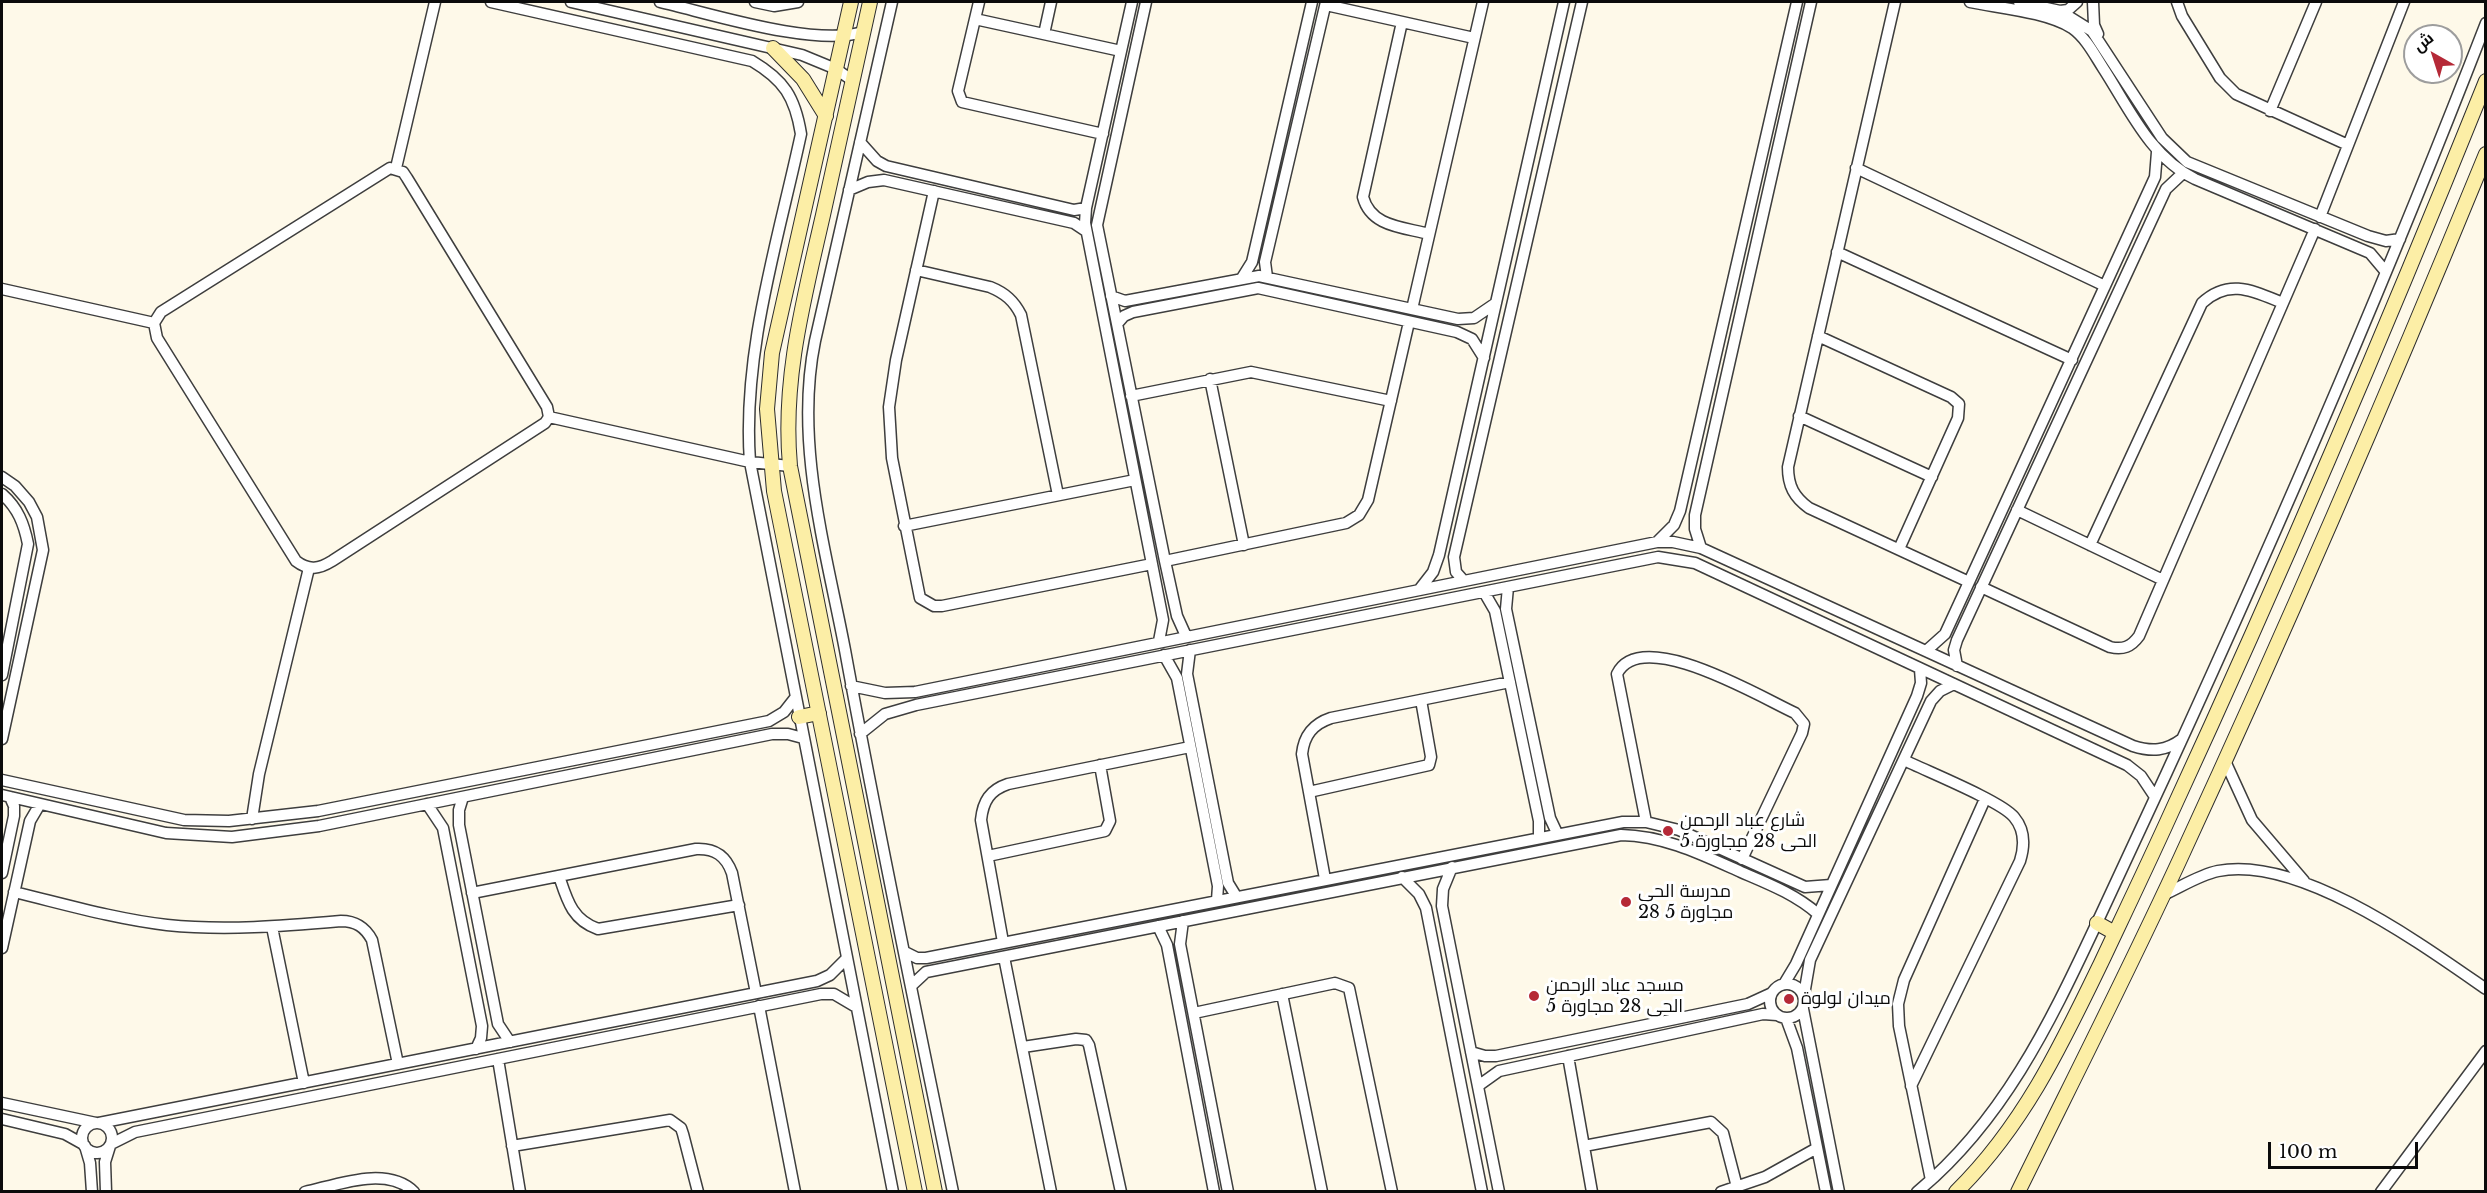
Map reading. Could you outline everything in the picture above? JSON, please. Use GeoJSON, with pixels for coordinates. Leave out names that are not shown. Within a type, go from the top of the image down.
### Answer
{"type":"FeatureCollection","features":[{"type":"Feature","properties":{"kind":"street"},"geometry":{"type":"LineString","coordinates":[[396,168],[435,2]]}},
{"type":"Feature","properties":{"kind":"street"},"geometry":{"type":"LineString","coordinates":[[491,2],[752,61],[772,73],[788,90],[798,111],[801,134],[751,376],[748,431],[750,462],[893,1191]]}},
{"type":"Feature","properties":{"kind":"street"},"geometry":{"type":"LineString","coordinates":[[571,2],[802,55],[836,69],[853,81]]}},
{"type":"Feature","properties":{"kind":"street"},"geometry":{"type":"LineString","coordinates":[[660,2],[704,6],[804,34],[843,37],[863,32]]}},
{"type":"Feature","properties":{"kind":"street"},"geometry":{"type":"LineString","coordinates":[[755,2],[774,6],[798,2]]}},
{"type":"Feature","properties":{"kind":"street"},"geometry":{"type":"LineString","coordinates":[[851,2],[772,353],[767,409],[770,464],[915,1191]]}},
{"type":"Feature","properties":{"kind":"street"},"geometry":{"type":"LineString","coordinates":[[870,2],[794,347],[787,407],[790,466],[935,1191]]}},
{"type":"Feature","properties":{"kind":"street"},"geometry":{"type":"LineString","coordinates":[[892,2],[811,361],[807,418],[811,462],[860,734],[953,1191]]}},
{"type":"Feature","properties":{"kind":"street"},"geometry":{"type":"LineString","coordinates":[[979,2],[958,91],[962,102],[1103,134]]}},
{"type":"Feature","properties":{"kind":"street"},"geometry":{"type":"LineString","coordinates":[[1044,34],[1051,2]]}},
{"type":"Feature","properties":{"kind":"street"},"geometry":{"type":"LineString","coordinates":[[1132,2],[1086,208],[1086,231],[1161,612],[1163,627],[1159,642]]}},
{"type":"Feature","properties":{"kind":"street"},"geometry":{"type":"LineString","coordinates":[[1146,2],[1097,217],[1175,609],[1186,636]]}},
{"type":"Feature","properties":{"kind":"street"},"geometry":{"type":"LineString","coordinates":[[1242,278],[1252,261],[1312,2]]}},
{"type":"Feature","properties":{"kind":"street"},"geometry":{"type":"LineString","coordinates":[[1412,309],[1483,2]]}},
{"type":"Feature","properties":{"kind":"street"},"geometry":{"type":"LineString","coordinates":[[1419,590],[1433,572],[1439,555],[1564,2]]}},
{"type":"Feature","properties":{"kind":"street"},"geometry":{"type":"LineString","coordinates":[[1464,581],[1456,572],[1454,557],[1582,2]]}},
{"type":"Feature","properties":{"kind":"street"},"geometry":{"type":"LineString","coordinates":[[1657,542],[1674,525],[1680,511],[1797,2]]}},
{"type":"Feature","properties":{"kind":"street"},"geometry":{"type":"LineString","coordinates":[[1701,549],[1695,529],[1695,515],[1811,2]]}},
{"type":"Feature","properties":{"kind":"street"},"geometry":{"type":"LineString","coordinates":[[1894,2],[1788,467],[1792,491],[1809,508],[1969,582]]}},
{"type":"Feature","properties":{"kind":"street"},"geometry":{"type":"LineString","coordinates":[[1970,2],[2011,6],[2073,29],[2089,46],[2157,152],[2183,173],[2217,182],[2320,217],[2367,236],[2386,241],[2400,239]]}},
{"type":"Feature","properties":{"kind":"street"},"geometry":{"type":"LineString","coordinates":[[2019,2],[2060,11],[2082,23],[2100,40]]}},
{"type":"Feature","properties":{"kind":"street"},"geometry":{"type":"LineString","coordinates":[[2060,11],[2068,10],[2077,2]]}},
{"type":"Feature","properties":{"kind":"street"},"geometry":{"type":"LineString","coordinates":[[2093,2],[2094,25],[2100,40],[2170,147],[2187,162],[2217,182],[2362,249],[2378,259],[2386,272]]}},
{"type":"Feature","properties":{"kind":"street"},"geometry":{"type":"LineString","coordinates":[[2177,2],[2182,16],[2225,84],[2242,98],[2348,145]]}},
{"type":"Feature","properties":{"kind":"street"},"geometry":{"type":"LineString","coordinates":[[2270,111],[2316,2]]}},
{"type":"Feature","properties":{"kind":"street"},"geometry":{"type":"LineString","coordinates":[[2320,217],[2404,2]]}},
{"type":"Feature","properties":{"kind":"street"},"geometry":{"type":"LineString","coordinates":[[1267,277],[1265,262],[1326,3],[1474,38]]}},
{"type":"Feature","properties":{"kind":"street"},"geometry":{"type":"LineString","coordinates":[[975,19],[1121,51]]}},
{"type":"Feature","properties":{"kind":"street"},"geometry":{"type":"LineString","coordinates":[[1402,22],[1363,197],[1368,210],[1379,221],[1429,234]]}},
{"type":"Feature","properties":{"kind":"street"},"geometry":{"type":"LineString","coordinates":[[1917,1191],[1967,1144],[2000,1104],[2060,1002],[2182,739],[2386,272],[2486,23]]}},
{"type":"Feature","properties":{"kind":"street"},"geometry":{"type":"LineString","coordinates":[[695,48],[699,31]]}},
{"type":"Feature","properties":{"kind":"street"},"geometry":{"type":"LineString","coordinates":[[802,55],[805,45],[804,34]]}},
{"type":"Feature","properties":{"kind":"street"},"geometry":{"type":"LineString","coordinates":[[773,48],[803,79],[826,116]]}},
{"type":"Feature","properties":{"kind":"street"},"geometry":{"type":"LineString","coordinates":[[1956,1191],[2004,1139],[2047,1073],[2115,933],[2230,686],[2347,420],[2486,81]]}},
{"type":"Feature","properties":{"kind":"street"},"geometry":{"type":"LineString","coordinates":[[1112,91],[1125,93]]}},
{"type":"Feature","properties":{"kind":"street"},"geometry":{"type":"LineString","coordinates":[[2126,103],[2136,96]]}},
{"type":"Feature","properties":{"kind":"street"},"geometry":{"type":"LineString","coordinates":[[860,142],[877,161],[886,166],[1074,210],[1086,208]]}},
{"type":"Feature","properties":{"kind":"street"},"geometry":{"type":"LineString","coordinates":[[1926,651],[1945,634],[2072,360],[2155,177],[2157,152]]}},
{"type":"Feature","properties":{"kind":"street"},"geometry":{"type":"LineString","coordinates":[[2018,1191],[2163,895],[2225,761],[2372,429],[2480,176],[2486,154]]}},
{"type":"Feature","properties":{"kind":"street"},"geometry":{"type":"LineString","coordinates":[[396,168],[407,178],[547,407],[549,417],[545,423],[332,561],[318,568],[309,568],[296,561],[157,338],[154,323],[161,312],[383,171],[396,168]]}},
{"type":"Feature","properties":{"kind":"street"},"geometry":{"type":"LineString","coordinates":[[1856,168],[2105,286]]}},
{"type":"Feature","properties":{"kind":"street"},"geometry":{"type":"LineString","coordinates":[[1957,666],[1954,650],[1957,640],[1981,587],[2166,189],[2183,173]]}},
{"type":"Feature","properties":{"kind":"street"},"geometry":{"type":"LineString","coordinates":[[849,190],[879,180],[1074,223],[1086,231]]}},
{"type":"Feature","properties":{"kind":"street"},"geometry":{"type":"LineString","coordinates":[[1754,190],[1768,193]]}},
{"type":"Feature","properties":{"kind":"street"},"geometry":{"type":"LineString","coordinates":[[934,191],[894,370],[889,407],[891,453],[917,590],[926,603],[934,606],[1152,564]]}},
{"type":"Feature","properties":{"kind":"street"},"geometry":{"type":"LineString","coordinates":[[1981,587],[2118,649],[2127,647],[2139,636],[2315,229]]}},
{"type":"Feature","properties":{"kind":"street"},"geometry":{"type":"LineString","coordinates":[[2362,249],[2367,236]]}},
{"type":"Feature","properties":{"kind":"street"},"geometry":{"type":"LineString","coordinates":[[1837,252],[2072,360]]}},
{"type":"Feature","properties":{"kind":"street"},"geometry":{"type":"LineString","coordinates":[[916,270],[990,287],[1000,291],[1016,306],[1021,315],[1058,495]]}},
{"type":"Feature","properties":{"kind":"street"},"geometry":{"type":"LineString","coordinates":[[1111,296],[1125,301],[1242,278],[1267,277],[1467,320],[1482,315],[1496,302]]}},
{"type":"Feature","properties":{"kind":"street"},"geometry":{"type":"LineString","coordinates":[[2090,545],[2202,303],[2212,294],[2237,287],[2283,303]]}},
{"type":"Feature","properties":{"kind":"street"},"geometry":{"type":"LineString","coordinates":[[1117,324],[1133,312],[1252,288],[1465,335],[1477,345],[1484,358]]}},
{"type":"Feature","properties":{"kind":"street"},"geometry":{"type":"LineString","coordinates":[[2,289],[154,323]]}},
{"type":"Feature","properties":{"kind":"street"},"geometry":{"type":"LineString","coordinates":[[1165,561],[1346,523],[1359,515],[1368,500],[1409,322]]}},
{"type":"Feature","properties":{"kind":"street"},"geometry":{"type":"LineString","coordinates":[[1818,336],[1951,397],[1959,404],[1960,414],[1899,549]]}},
{"type":"Feature","properties":{"kind":"street"},"geometry":{"type":"LineString","coordinates":[[1131,396],[1245,372],[1263,373],[1391,401]]}},
{"type":"Feature","properties":{"kind":"street"},"geometry":{"type":"LineString","coordinates":[[1210,380],[1244,545]]}},
{"type":"Feature","properties":{"kind":"street"},"geometry":{"type":"LineString","coordinates":[[1799,416],[1932,477]]}},
{"type":"Feature","properties":{"kind":"street"},"geometry":{"type":"LineString","coordinates":[[549,417],[750,462],[790,466]]}},
{"type":"Feature","properties":{"kind":"street"},"geometry":{"type":"LineString","coordinates":[[2,477],[15,486],[29,502],[37,517],[43,550],[3,723],[2,739]]}},
{"type":"Feature","properties":{"kind":"street"},"geometry":{"type":"LineString","coordinates":[[904,526],[1135,480]]}},
{"type":"Feature","properties":{"kind":"street"},"geometry":{"type":"LineString","coordinates":[[2,494],[16,509],[25,526],[28,544],[2,675]]}},
{"type":"Feature","properties":{"kind":"street"},"geometry":{"type":"LineString","coordinates":[[2017,510],[2163,580]]}},
{"type":"Feature","properties":{"kind":"street"},"geometry":{"type":"LineString","coordinates":[[851,686],[885,693],[915,692],[1657,542],[1673,542],[1701,549],[1776,582],[2146,751],[2165,749],[2182,739]]}},
{"type":"Feature","properties":{"kind":"street"},"geometry":{"type":"LineString","coordinates":[[860,734],[885,714],[906,707],[1658,557],[1671,557],[1695,563],[2127,765],[2141,776],[2155,797]]}},
{"type":"Feature","properties":{"kind":"street"},"geometry":{"type":"LineString","coordinates":[[252,819],[259,774],[309,568]]}},
{"type":"Feature","properties":{"kind":"street"},"geometry":{"type":"LineString","coordinates":[[1769,598],[1776,582]]}},
{"type":"Feature","properties":{"kind":"street"},"geometry":{"type":"LineString","coordinates":[[1508,587],[1506,609],[1550,818],[1557,832]]}},
{"type":"Feature","properties":{"kind":"street"},"geometry":{"type":"LineString","coordinates":[[1484,592],[1496,611],[1539,821],[1539,836]]}},
{"type":"Feature","properties":{"kind":"street"},"geometry":{"type":"LineString","coordinates":[[1161,612],[1175,609]]}},
{"type":"Feature","properties":{"kind":"street"},"geometry":{"type":"LineString","coordinates":[[1273,619],[1277,633]]}},
{"type":"Feature","properties":{"kind":"street"},"geometry":{"type":"LineString","coordinates":[[1945,634],[1957,640]]}},
{"type":"Feature","properties":{"kind":"street"},"geometry":{"type":"LineString","coordinates":[[1190,650],[1187,674],[1228,884],[1236,896]]}},
{"type":"Feature","properties":{"kind":"street"},"geometry":{"type":"LineString","coordinates":[[1164,656],[1177,678],[1218,886],[1217,900]]}},
{"type":"Feature","properties":{"kind":"street"},"geometry":{"type":"LineString","coordinates":[[1646,822],[1617,674],[1624,664],[1630,662],[1651,658],[1674,659],[1695,666],[1795,713],[1804,724],[1802,733],[1742,859]]}},
{"type":"Feature","properties":{"kind":"street"},"geometry":{"type":"LineString","coordinates":[[1472,1052],[1485,1056],[1496,1056],[1748,1004],[1772,993],[1784,984],[1796,963],[1917,696],[1921,683],[1920,669]]}},
{"type":"Feature","properties":{"kind":"street"},"geometry":{"type":"LineString","coordinates":[[1325,879],[1302,754],[1307,734],[1313,727],[1331,718],[1510,682]]}},
{"type":"Feature","properties":{"kind":"street"},"geometry":{"type":"LineString","coordinates":[[1839,1191],[1803,1009],[1810,960],[1935,695],[1954,684]]}},
{"type":"Feature","properties":{"kind":"street"},"geometry":{"type":"LineString","coordinates":[[2,769],[6,781],[184,820],[252,819],[318,811],[769,721],[784,712],[795,698]]}},
{"type":"Feature","properties":{"kind":"street"},"geometry":{"type":"LineString","coordinates":[[1309,792],[1426,768],[1431,757],[1421,700]]}},
{"type":"Feature","properties":{"kind":"street"},"geometry":{"type":"LineString","coordinates":[[799,717],[819,713]]}},
{"type":"Feature","properties":{"kind":"street"},"geometry":{"type":"LineString","coordinates":[[6,796],[166,833],[221,837],[318,826],[772,734],[788,734],[803,738]]}},
{"type":"Feature","properties":{"kind":"street"},"geometry":{"type":"LineString","coordinates":[[1003,942],[981,820],[982,807],[991,792],[1008,784],[1191,747]]}},
{"type":"Feature","properties":{"kind":"street"},"geometry":{"type":"LineString","coordinates":[[1904,760],[2007,810],[2021,827],[2024,850],[1911,1086]]}},
{"type":"Feature","properties":{"kind":"street"},"geometry":{"type":"LineString","coordinates":[[2225,761],[2252,820],[2304,881]]}},
{"type":"Feature","properties":{"kind":"street"},"geometry":{"type":"LineString","coordinates":[[987,856],[1105,831],[1110,821],[1100,765]]}},
{"type":"Feature","properties":{"kind":"street"},"geometry":{"type":"LineString","coordinates":[[2,873],[15,816],[6,796]]}},
{"type":"Feature","properties":{"kind":"street"},"geometry":{"type":"LineString","coordinates":[[464,797],[459,810],[459,825],[498,1024],[510,1042]]}},
{"type":"Feature","properties":{"kind":"street"},"geometry":{"type":"LineString","coordinates":[[1931,1180],[1899,1026],[1900,992],[1985,799]]}},
{"type":"Feature","properties":{"kind":"street"},"geometry":{"type":"LineString","coordinates":[[2,948],[32,817],[40,804]]}},
{"type":"Feature","properties":{"kind":"street"},"geometry":{"type":"LineString","coordinates":[[427,804],[443,828],[482,1026],[481,1038],[476,1049]]}},
{"type":"Feature","properties":{"kind":"street"},"geometry":{"type":"LineString","coordinates":[[904,952],[921,958],[1612,823],[1646,822],[1679,830],[1805,887],[1831,885]]}},
{"type":"Feature","properties":{"kind":"street"},"geometry":{"type":"LineString","coordinates":[[911,986],[926,972],[1601,837],[1640,836],[1687,848],[1801,899],[1818,914]]}},
{"type":"Feature","properties":{"kind":"street"},"geometry":{"type":"LineString","coordinates":[[472,893],[706,849],[723,856],[729,864],[756,993]]}},
{"type":"Feature","properties":{"kind":"street"},"geometry":{"type":"LineString","coordinates":[[1452,867],[1443,889],[1442,906],[1499,1191]]}},
{"type":"Feature","properties":{"kind":"street"},"geometry":{"type":"LineString","coordinates":[[2163,895],[2219,871],[2265,873],[2304,881],[2397,928],[2486,988]]}},
{"type":"Feature","properties":{"kind":"street"},"geometry":{"type":"LineString","coordinates":[[559,876],[576,917],[586,925],[598,929],[739,905]]}},
{"type":"Feature","properties":{"kind":"street"},"geometry":{"type":"LineString","coordinates":[[1402,877],[1419,894],[1426,908],[1482,1191]]}},
{"type":"Feature","properties":{"kind":"street"},"geometry":{"type":"LineString","coordinates":[[14,892],[113,916],[165,925],[219,928],[272,927],[349,921],[356,923],[368,933],[398,1064]]}},
{"type":"Feature","properties":{"kind":"street"},"geometry":{"type":"LineString","coordinates":[[1183,921],[1180,938],[1228,1191]]}},
{"type":"Feature","properties":{"kind":"street"},"geometry":{"type":"LineString","coordinates":[[2097,923],[2115,933]]}},
{"type":"Feature","properties":{"kind":"street"},"geometry":{"type":"LineString","coordinates":[[1158,926],[1167,945],[1214,1191]]}},
{"type":"Feature","properties":{"kind":"street"},"geometry":{"type":"LineString","coordinates":[[272,927],[304,1083]]}},
{"type":"Feature","properties":{"kind":"street"},"geometry":{"type":"LineString","coordinates":[[1004,957],[1051,1191]]}},
{"type":"Feature","properties":{"kind":"street"},"geometry":{"type":"LineString","coordinates":[[92,1191],[90,1163],[84,1145],[86,1128],[97,1123],[817,981],[830,975],[847,958]]}},
{"type":"Feature","properties":{"kind":"street"},"geometry":{"type":"LineString","coordinates":[[1194,1013],[1335,983],[1345,985],[1351,993],[1392,1191]]}},
{"type":"Feature","properties":{"kind":"street"},"geometry":{"type":"LineString","coordinates":[[1784,984],[1798,987],[1804,995]]}},
{"type":"Feature","properties":{"kind":"street"},"geometry":{"type":"LineString","coordinates":[[1772,993],[1770,1002],[1782,1017],[1797,1048],[1826,1191]]}},
{"type":"Feature","properties":{"kind":"street"},"geometry":{"type":"LineString","coordinates":[[2,1119],[64,1134],[97,1153],[135,1132],[759,1006],[827,994],[856,1007]]}},
{"type":"Feature","properties":{"kind":"street"},"geometry":{"type":"LineString","coordinates":[[1282,994],[1322,1191]]}},
{"type":"Feature","properties":{"kind":"street"},"geometry":{"type":"LineString","coordinates":[[759,1006],[795,1191]]}},
{"type":"Feature","properties":{"kind":"street"},"geometry":{"type":"LineString","coordinates":[[1478,1086],[1499,1071],[1763,1014],[1782,1017],[1796,1016],[1803,1009]]}},
{"type":"Feature","properties":{"kind":"street"},"geometry":{"type":"LineString","coordinates":[[1023,1047],[1076,1039],[1086,1040],[1121,1191]]}},
{"type":"Feature","properties":{"kind":"street"},"geometry":{"type":"LineString","coordinates":[[2380,1191],[2486,1051]]}},
{"type":"Feature","properties":{"kind":"street"},"geometry":{"type":"LineString","coordinates":[[1568,1056],[1592,1191]]}},
{"type":"Feature","properties":{"kind":"street"},"geometry":{"type":"LineString","coordinates":[[498,1059],[520,1191]]}},
{"type":"Feature","properties":{"kind":"street"},"geometry":{"type":"LineString","coordinates":[[2047,1073],[2072,1082]]}},
{"type":"Feature","properties":{"kind":"street"},"geometry":{"type":"LineString","coordinates":[[2,1103],[97,1123],[108,1128],[110,1145],[105,1162],[106,1191]]}},
{"type":"Feature","properties":{"kind":"street"},"geometry":{"type":"LineString","coordinates":[[512,1146],[670,1120],[681,1128],[698,1191]]}},
{"type":"Feature","properties":{"kind":"street"},"geometry":{"type":"LineString","coordinates":[[1584,1146],[1711,1122],[1723,1133],[1737,1187]]}},
{"type":"Feature","properties":{"kind":"street"},"geometry":{"type":"LineString","coordinates":[[1721,1191],[1737,1187],[1792,1164],[1817,1148]]}},
{"type":"Feature","properties":{"kind":"street"},"geometry":{"type":"LineString","coordinates":[[305,1191],[379,1178],[395,1180],[414,1191]]}},
{"type":"Feature","properties":{"kind":"place","name":"شارع عباد الرحمن الحى 28 مجاورة 5"},"geometry":{"type":"Point","coordinates":[1668,831]}},
{"type":"Feature","properties":{"kind":"place","name":"مدرسة الحى 28 مجاورة 5"},"geometry":{"type":"Point","coordinates":[1626,902]}},
{"type":"Feature","properties":{"kind":"place","name":"مسجد عباد الرحمن الحى 28 مجاورة 5"},"geometry":{"type":"Point","coordinates":[1534,996]}},
{"type":"Feature","properties":{"kind":"place","name":"ميدان لولوة"},"geometry":{"type":"Point","coordinates":[1789,999]}}]}
